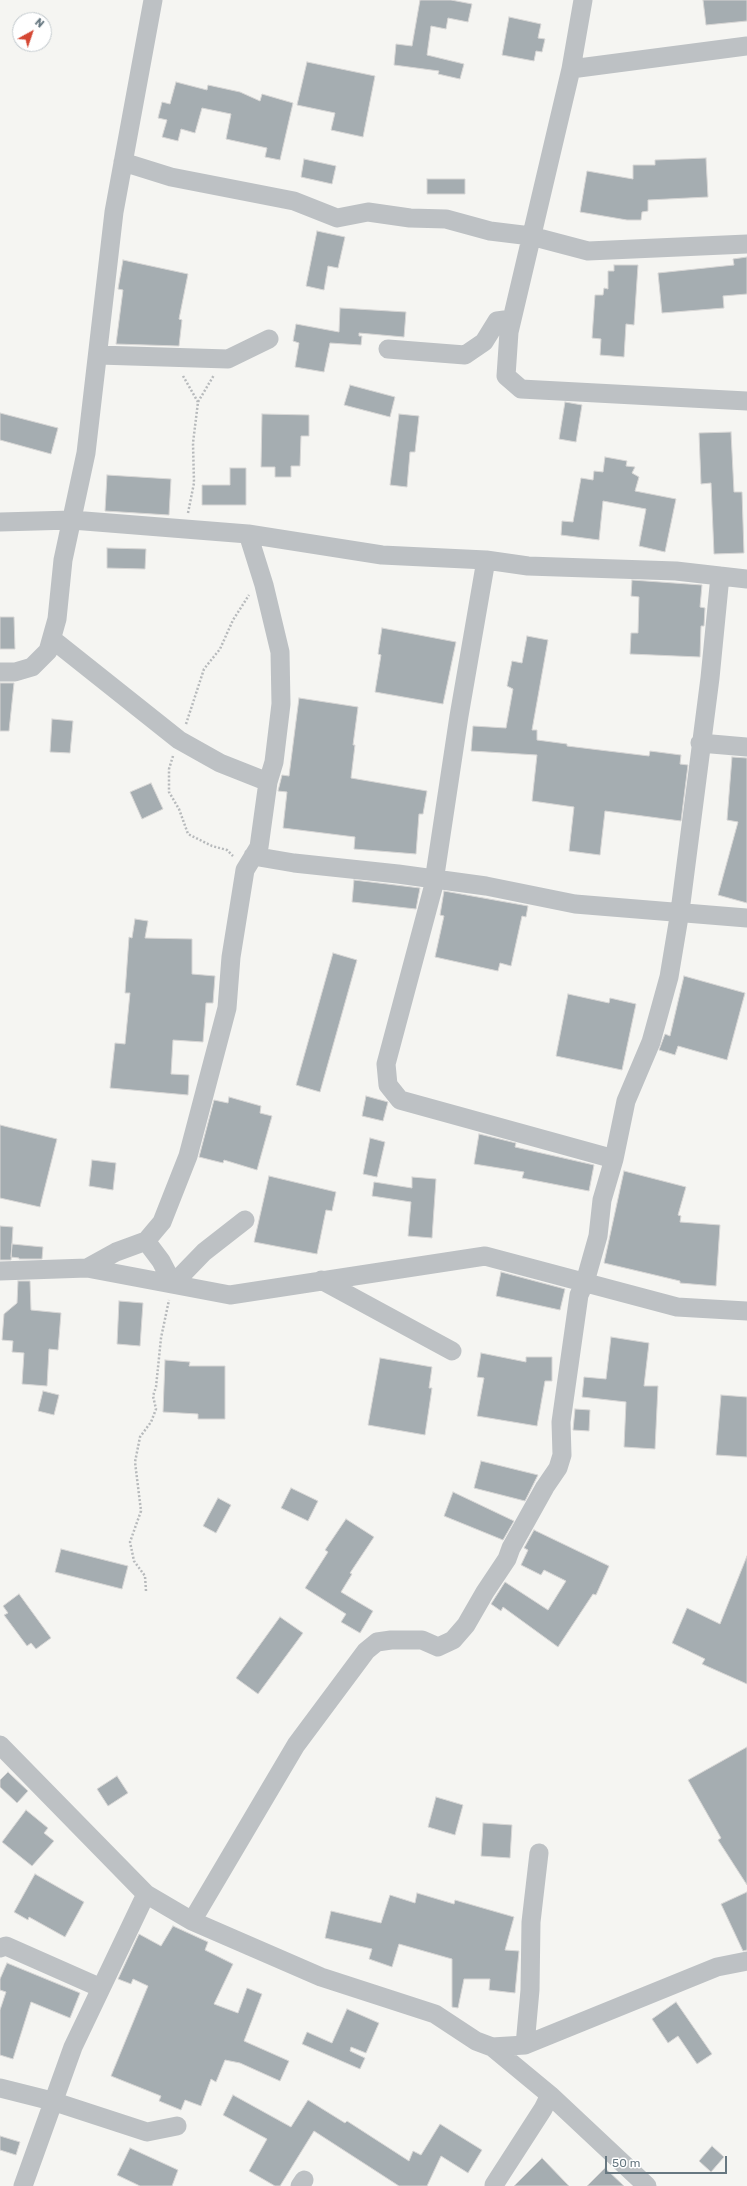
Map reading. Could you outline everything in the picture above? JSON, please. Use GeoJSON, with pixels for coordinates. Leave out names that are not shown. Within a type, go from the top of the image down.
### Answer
{"type":"FeatureCollection","features":[{"type":"Feature","properties":{"kind":"street"},"geometry":{"type":"LineString","coordinates":[[0,672],[15,672],[32,667],[48,651],[57,619],[63,560],[86,453],[114,212],[153,0]]}},
{"type":"Feature","properties":{"kind":"street"},"geometry":{"type":"LineString","coordinates":[[583,0],[571,69],[512,320],[506,376],[521,389],[747,401]]}},
{"type":"Feature","properties":{"kind":"street"},"geometry":{"type":"LineString","coordinates":[[571,69],[747,46]]}},
{"type":"Feature","properties":{"kind":"street"},"geometry":{"type":"LineString","coordinates":[[123,162],[171,177],[294,201],[337,218],[368,212],[410,218],[446,220],[490,231],[531,236],[588,250],[747,244]]}},
{"type":"Feature","properties":{"kind":"street"},"geometry":{"type":"LineString","coordinates":[[388,348],[465,355],[484,342],[497,321],[512,320]]}},
{"type":"Feature","properties":{"kind":"street"},"geometry":{"type":"LineString","coordinates":[[98,355],[228,359],[269,339]]}},
{"type":"Feature","properties":{"kind":"street"},"geometry":{"type":"LineString","coordinates":[[0,522],[72,520],[248,534],[382,555],[486,560],[528,566],[676,571],[747,579]]}},
{"type":"Feature","properties":{"kind":"street"},"geometry":{"type":"LineString","coordinates":[[87,1268],[116,1252],[146,1241],[162,1222],[188,1156],[227,1008],[231,957],[249,863],[259,847],[268,782],[274,762],[281,704],[280,652],[264,585],[248,534]]}},
{"type":"Feature","properties":{"kind":"street"},"geometry":{"type":"LineString","coordinates":[[486,560],[459,716],[435,878],[386,1064],[388,1085],[400,1100],[614,1159]]}},
{"type":"Feature","properties":{"kind":"street"},"geometry":{"type":"LineString","coordinates":[[192,1922],[296,1745],[366,1651],[377,1642],[391,1640],[422,1640],[438,1647],[453,1640],[466,1625],[485,1592],[507,1560],[511,1548],[545,1487],[558,1468],[562,1455],[562,1422],[579,1295],[585,1282],[598,1236],[602,1200],[614,1159],[626,1101],[651,1042],[669,977],[680,911],[700,743],[710,678],[720,576]]}},
{"type":"Feature","properties":{"kind":"street"},"geometry":{"type":"LineString","coordinates":[[52,639],[178,740],[220,763],[268,782]]}},
{"type":"Feature","properties":{"kind":"street"},"geometry":{"type":"LineString","coordinates":[[700,743],[747,747]]}},
{"type":"Feature","properties":{"kind":"street"},"geometry":{"type":"LineString","coordinates":[[249,863],[301,864],[435,878],[529,893],[575,904],[680,911],[747,918]]}},
{"type":"Feature","properties":{"kind":"street"},"geometry":{"type":"LineString","coordinates":[[172,1284],[204,1252],[246,1220]]}},
{"type":"Feature","properties":{"kind":"street"},"geometry":{"type":"LineString","coordinates":[[146,1241],[161,1261],[172,1284]]}},
{"type":"Feature","properties":{"kind":"street"},"geometry":{"type":"LineString","coordinates":[[0,1271],[87,1268],[230,1295],[486,1256],[676,1307],[747,1311]]}},
{"type":"Feature","properties":{"kind":"street"},"geometry":{"type":"LineString","coordinates":[[321,1280],[452,1351]]}},
{"type":"Feature","properties":{"kind":"street"},"geometry":{"type":"LineString","coordinates":[[0,1745],[146,1894],[192,1922],[321,1977],[435,2014],[476,2041],[492,2047],[550,2095],[647,2186]]}},
{"type":"Feature","properties":{"kind":"street"},"geometry":{"type":"LineString","coordinates":[[525,2045],[530,1990],[532,1922],[539,1853]]}},
{"type":"Feature","properties":{"kind":"street"},"geometry":{"type":"LineString","coordinates":[[23,2186],[49,2114],[52,2101],[73,2047],[146,1894]]}},
{"type":"Feature","properties":{"kind":"street"},"geometry":{"type":"LineString","coordinates":[[0,1948],[6,1946],[101,1988]]}},
{"type":"Feature","properties":{"kind":"street"},"geometry":{"type":"LineString","coordinates":[[492,2047],[525,2045],[717,1967],[747,1961]]}},
{"type":"Feature","properties":{"kind":"street"},"geometry":{"type":"LineString","coordinates":[[0,2088],[52,2101],[146,2132],[177,2126]]}},
{"type":"Feature","properties":{"kind":"street"},"geometry":{"type":"LineString","coordinates":[[494,2185],[543,2110],[550,2095]]}},
{"type":"Feature","properties":{"kind":"path"},"geometry":{"type":"LineString","coordinates":[[172,358],[198,402]]}},
{"type":"Feature","properties":{"kind":"path"},"geometry":{"type":"LineString","coordinates":[[184,529],[194,483],[193,443],[198,402],[223,359]]}},
{"type":"Feature","properties":{"kind":"path"},"geometry":{"type":"LineString","coordinates":[[249,863],[227,850],[212,846],[188,834],[179,809],[169,792],[169,769],[178,740],[188,720],[204,669],[220,649],[233,620],[250,593]]}},
{"type":"Feature","properties":{"kind":"path"},"geometry":{"type":"LineString","coordinates":[[146,1591],[145,1576],[134,1561],[130,1542],[141,1511],[135,1462],[140,1437],[151,1422],[156,1409],[153,1396],[156,1387],[161,1338],[172,1284]]}},
{"type":"Feature","properties":{"kind":"building"},"geometry":{"type":"Polygon","coordinates":[[[420,0],[451,0],[472,4],[468,22],[448,18],[446,29],[431,26],[427,55],[464,64],[460,79],[438,74],[439,71],[394,65],[396,44],[412,46],[420,0]]]}},
{"type":"Feature","properties":{"kind":"building"},"geometry":{"type":"Polygon","coordinates":[[[703,0],[747,0],[747,21],[706,25],[703,0]]]}},
{"type":"Feature","properties":{"kind":"building"},"geometry":{"type":"Polygon","coordinates":[[[509,17],[541,24],[538,38],[545,39],[542,52],[536,51],[534,61],[502,55],[509,17]]]}},
{"type":"Feature","properties":{"kind":"building"},"geometry":{"type":"Polygon","coordinates":[[[307,62],[375,76],[363,137],[331,130],[335,113],[297,105],[307,62]]]}},
{"type":"Feature","properties":{"kind":"building"},"geometry":{"type":"Polygon","coordinates":[[[176,82],[207,90],[208,85],[240,92],[260,101],[262,94],[293,103],[280,160],[265,157],[267,148],[226,139],[231,114],[202,108],[195,133],[181,129],[178,141],[162,137],[167,120],[158,118],[162,102],[170,104],[176,82]]]}},
{"type":"Feature","properties":{"kind":"building"},"geometry":{"type":"Polygon","coordinates":[[[706,158],[708,197],[648,200],[648,211],[642,212],[641,220],[627,220],[580,212],[587,171],[633,179],[633,165],[655,165],[655,160],[706,158]]]}},
{"type":"Feature","properties":{"kind":"building"},"geometry":{"type":"Polygon","coordinates":[[[304,159],[336,166],[332,184],[301,177],[304,159]]]}},
{"type":"Feature","properties":{"kind":"building"},"geometry":{"type":"Polygon","coordinates":[[[427,179],[465,179],[465,194],[427,194],[427,179]]]}},
{"type":"Feature","properties":{"kind":"building"},"geometry":{"type":"Polygon","coordinates":[[[317,231],[345,237],[338,268],[328,266],[324,290],[306,286],[317,231]]]}},
{"type":"Feature","properties":{"kind":"building"},"geometry":{"type":"Polygon","coordinates":[[[747,257],[747,294],[723,296],[724,308],[662,313],[658,273],[734,265],[733,259],[747,257]]]}},
{"type":"Feature","properties":{"kind":"building"},"geometry":{"type":"Polygon","coordinates":[[[123,260],[188,274],[179,319],[182,320],[179,346],[116,344],[123,290],[118,289],[123,260]]]}},
{"type":"Feature","properties":{"kind":"building"},"geometry":{"type":"Polygon","coordinates":[[[614,265],[638,265],[634,325],[626,324],[624,357],[600,355],[601,339],[592,338],[595,295],[603,295],[604,288],[608,289],[608,271],[614,271],[614,265]]]}},
{"type":"Feature","properties":{"kind":"building"},"geometry":{"type":"Polygon","coordinates":[[[340,308],[406,312],[404,337],[359,333],[359,336],[362,336],[361,345],[330,343],[324,372],[295,367],[299,343],[293,341],[296,324],[339,332],[340,308]]]}},
{"type":"Feature","properties":{"kind":"building"},"geometry":{"type":"Polygon","coordinates":[[[350,385],[395,397],[390,417],[344,405],[350,385]]]}},
{"type":"Feature","properties":{"kind":"building"},"geometry":{"type":"Polygon","coordinates":[[[565,402],[582,405],[576,442],[559,439],[565,402]]]}},
{"type":"Feature","properties":{"kind":"building"},"geometry":{"type":"Polygon","coordinates":[[[0,413],[58,428],[51,454],[0,440],[0,413]]]}},
{"type":"Feature","properties":{"kind":"building"},"geometry":{"type":"Polygon","coordinates":[[[262,414],[309,415],[309,436],[301,436],[300,466],[291,466],[291,477],[275,477],[275,467],[261,467],[262,414]]]}},
{"type":"Feature","properties":{"kind":"building"},"geometry":{"type":"Polygon","coordinates":[[[399,414],[419,416],[415,452],[410,452],[407,487],[390,485],[399,414]]]}},
{"type":"Feature","properties":{"kind":"building"},"geometry":{"type":"Polygon","coordinates":[[[731,432],[734,492],[742,492],[744,553],[714,554],[711,483],[701,484],[699,433],[731,432]]]}},
{"type":"Feature","properties":{"kind":"building"},"geometry":{"type":"Polygon","coordinates":[[[605,457],[627,461],[626,466],[635,467],[632,473],[639,477],[635,491],[676,499],[665,552],[639,546],[646,509],[603,501],[599,540],[561,535],[562,521],[573,522],[581,478],[593,480],[594,471],[603,472],[605,457]]]}},
{"type":"Feature","properties":{"kind":"building"},"geometry":{"type":"Polygon","coordinates":[[[230,468],[246,468],[246,505],[202,505],[202,485],[230,485],[230,468]]]}},
{"type":"Feature","properties":{"kind":"building"},"geometry":{"type":"Polygon","coordinates":[[[107,475],[171,479],[169,515],[105,511],[107,475]]]}},
{"type":"Feature","properties":{"kind":"building"},"geometry":{"type":"Polygon","coordinates":[[[107,548],[146,549],[145,569],[107,568],[107,548]]]}},
{"type":"Feature","properties":{"kind":"building"},"geometry":{"type":"Polygon","coordinates":[[[632,580],[702,585],[700,607],[705,608],[704,626],[701,626],[700,657],[630,654],[631,633],[638,633],[639,597],[631,596],[632,580]]]}},
{"type":"Feature","properties":{"kind":"building"},"geometry":{"type":"Polygon","coordinates":[[[0,617],[14,617],[15,649],[0,649],[0,617]]]}},
{"type":"Feature","properties":{"kind":"building"},"geometry":{"type":"Polygon","coordinates":[[[382,628],[456,642],[443,704],[375,692],[381,655],[378,654],[382,628]]]}},
{"type":"Feature","properties":{"kind":"building"},"geometry":{"type":"Polygon","coordinates":[[[527,636],[548,640],[532,730],[537,730],[537,740],[567,744],[567,746],[649,756],[650,751],[681,755],[680,764],[688,765],[681,821],[605,811],[600,855],[569,851],[574,807],[532,801],[537,755],[471,751],[473,726],[506,728],[513,689],[507,686],[512,661],[522,663],[527,636]]]}},
{"type":"Feature","properties":{"kind":"building"},"geometry":{"type":"Polygon","coordinates":[[[0,683],[14,683],[9,731],[0,731],[0,683]]]}},
{"type":"Feature","properties":{"kind":"building"},"geometry":{"type":"Polygon","coordinates":[[[299,698],[358,707],[353,745],[355,745],[351,778],[427,791],[423,814],[419,814],[416,854],[354,849],[355,837],[283,828],[287,792],[278,791],[282,775],[289,776],[299,698]]]}},
{"type":"Feature","properties":{"kind":"building"},"geometry":{"type":"Polygon","coordinates":[[[52,719],[73,721],[70,753],[50,752],[52,719]]]}},
{"type":"Feature","properties":{"kind":"building"},"geometry":{"type":"Polygon","coordinates":[[[732,757],[747,758],[747,903],[718,895],[738,822],[727,820],[732,757]]]}},
{"type":"Feature","properties":{"kind":"building"},"geometry":{"type":"Polygon","coordinates":[[[151,783],[163,809],[142,819],[130,792],[151,783]]]}},
{"type":"Feature","properties":{"kind":"building"},"geometry":{"type":"Polygon","coordinates":[[[354,880],[420,888],[416,909],[352,902],[354,880]]]}},
{"type":"Feature","properties":{"kind":"building"},"geometry":{"type":"Polygon","coordinates":[[[444,891],[528,906],[526,917],[522,916],[511,966],[500,963],[498,971],[435,957],[444,916],[440,915],[444,891]]]}},
{"type":"Feature","properties":{"kind":"building"},"geometry":{"type":"Polygon","coordinates":[[[135,919],[148,921],[145,938],[192,939],[192,974],[215,976],[213,1003],[206,1003],[203,1042],[173,1040],[171,1074],[189,1075],[188,1095],[110,1088],[115,1043],[125,1044],[130,993],[125,993],[129,937],[132,938],[135,919]]]}},
{"type":"Feature","properties":{"kind":"building"},"geometry":{"type":"Polygon","coordinates":[[[333,953],[357,960],[320,1092],[296,1085],[333,953]]]}},
{"type":"Feature","properties":{"kind":"building"},"geometry":{"type":"Polygon","coordinates":[[[684,976],[745,993],[727,1060],[678,1046],[675,1055],[659,1050],[665,1034],[670,1036],[684,976]]]}},
{"type":"Feature","properties":{"kind":"building"},"geometry":{"type":"Polygon","coordinates":[[[568,994],[609,1003],[610,998],[636,1004],[622,1070],[556,1056],[568,994]]]}},
{"type":"Feature","properties":{"kind":"building"},"geometry":{"type":"Polygon","coordinates":[[[366,1096],[388,1102],[383,1121],[362,1116],[366,1096]]]}},
{"type":"Feature","properties":{"kind":"building"},"geometry":{"type":"Polygon","coordinates":[[[229,1097],[261,1106],[260,1113],[272,1116],[257,1170],[224,1160],[223,1163],[199,1157],[214,1100],[228,1103],[229,1097]]]}},
{"type":"Feature","properties":{"kind":"building"},"geometry":{"type":"Polygon","coordinates":[[[0,1125],[57,1139],[40,1207],[0,1198],[0,1125]]]}},
{"type":"Feature","properties":{"kind":"building"},"geometry":{"type":"Polygon","coordinates":[[[479,1134],[516,1143],[515,1147],[594,1165],[589,1191],[522,1178],[524,1172],[474,1164],[479,1134]]]}},
{"type":"Feature","properties":{"kind":"building"},"geometry":{"type":"Polygon","coordinates":[[[370,1138],[385,1142],[377,1177],[363,1174],[370,1138]]]}},
{"type":"Feature","properties":{"kind":"building"},"geometry":{"type":"Polygon","coordinates":[[[92,1160],[116,1163],[113,1190],[89,1186],[92,1160]]]}},
{"type":"Feature","properties":{"kind":"building"},"geometry":{"type":"Polygon","coordinates":[[[624,1171],[686,1187],[678,1215],[681,1216],[680,1222],[720,1225],[716,1286],[680,1283],[680,1281],[604,1263],[624,1171]]]}},
{"type":"Feature","properties":{"kind":"building"},"geometry":{"type":"Polygon","coordinates":[[[269,1176],[336,1192],[332,1211],[326,1210],[317,1254],[254,1242],[269,1176]]]}},
{"type":"Feature","properties":{"kind":"building"},"geometry":{"type":"Polygon","coordinates":[[[412,1177],[436,1179],[432,1238],[408,1236],[411,1202],[372,1196],[374,1182],[412,1188],[412,1177]]]}},
{"type":"Feature","properties":{"kind":"building"},"geometry":{"type":"Polygon","coordinates":[[[0,1226],[13,1227],[11,1260],[0,1260],[0,1226]]]}},
{"type":"Feature","properties":{"kind":"building"},"geometry":{"type":"Polygon","coordinates":[[[12,1244],[43,1247],[42,1259],[19,1259],[11,1257],[12,1244]]]}},
{"type":"Feature","properties":{"kind":"building"},"geometry":{"type":"Polygon","coordinates":[[[501,1272],[565,1289],[560,1310],[496,1296],[501,1272]]]}},
{"type":"Feature","properties":{"kind":"building"},"geometry":{"type":"Polygon","coordinates":[[[18,1281],[30,1281],[31,1310],[61,1313],[58,1350],[49,1349],[47,1386],[22,1384],[24,1353],[12,1352],[13,1341],[2,1340],[4,1314],[17,1303],[18,1281]]]}},
{"type":"Feature","properties":{"kind":"building"},"geometry":{"type":"Polygon","coordinates":[[[119,1301],[143,1303],[140,1346],[117,1344],[119,1301]]]}},
{"type":"Feature","properties":{"kind":"building"},"geometry":{"type":"Polygon","coordinates":[[[611,1337],[649,1343],[644,1386],[658,1386],[655,1449],[624,1447],[626,1402],[582,1397],[584,1377],[606,1379],[611,1337]]]}},
{"type":"Feature","properties":{"kind":"building"},"geometry":{"type":"Polygon","coordinates":[[[481,1353],[526,1362],[526,1357],[552,1357],[552,1381],[545,1381],[537,1426],[477,1416],[484,1378],[477,1377],[481,1353]]]}},
{"type":"Feature","properties":{"kind":"building"},"geometry":{"type":"Polygon","coordinates":[[[380,1358],[432,1367],[429,1388],[432,1388],[425,1435],[368,1425],[380,1358]]]}},
{"type":"Feature","properties":{"kind":"building"},"geometry":{"type":"Polygon","coordinates":[[[165,1360],[190,1362],[189,1366],[225,1366],[225,1419],[198,1419],[198,1414],[163,1412],[165,1360]]]}},
{"type":"Feature","properties":{"kind":"building"},"geometry":{"type":"Polygon","coordinates":[[[43,1391],[59,1395],[54,1415],[38,1411],[43,1391]]]}},
{"type":"Feature","properties":{"kind":"building"},"geometry":{"type":"Polygon","coordinates":[[[721,1395],[747,1397],[747,1457],[716,1455],[721,1395]]]}},
{"type":"Feature","properties":{"kind":"building"},"geometry":{"type":"Polygon","coordinates":[[[575,1409],[590,1410],[589,1431],[573,1430],[575,1409]]]}},
{"type":"Feature","properties":{"kind":"building"},"geometry":{"type":"Polygon","coordinates":[[[481,1461],[538,1475],[525,1501],[474,1488],[481,1461]]]}},
{"type":"Feature","properties":{"kind":"building"},"geometry":{"type":"Polygon","coordinates":[[[291,1488],[318,1501],[308,1521],[281,1508],[291,1488]]]}},
{"type":"Feature","properties":{"kind":"building"},"geometry":{"type":"Polygon","coordinates":[[[453,1492],[514,1521],[503,1540],[444,1516],[453,1492]]]}},
{"type":"Feature","properties":{"kind":"building"},"geometry":{"type":"Polygon","coordinates":[[[218,1498],[231,1505],[216,1533],[203,1526],[218,1498]]]}},
{"type":"Feature","properties":{"kind":"building"},"geometry":{"type":"Polygon","coordinates":[[[346,1519],[374,1537],[350,1573],[352,1574],[341,1592],[373,1611],[360,1633],[341,1622],[346,1614],[305,1588],[328,1552],[325,1550],[346,1519]]]}},
{"type":"Feature","properties":{"kind":"building"},"geometry":{"type":"Polygon","coordinates":[[[534,1530],[609,1566],[596,1595],[593,1594],[558,1647],[503,1607],[501,1611],[491,1604],[505,1582],[548,1610],[566,1581],[544,1570],[541,1575],[521,1565],[528,1550],[524,1548],[534,1530]]]}},
{"type":"Feature","properties":{"kind":"building"},"geometry":{"type":"Polygon","coordinates":[[[61,1549],[128,1566],[122,1589],[55,1572],[61,1549]]]}},
{"type":"Feature","properties":{"kind":"building"},"geometry":{"type":"Polygon","coordinates":[[[747,1556],[747,1684],[702,1664],[705,1659],[672,1643],[687,1608],[720,1624],[747,1556]]]}},
{"type":"Feature","properties":{"kind":"building"},"geometry":{"type":"Polygon","coordinates":[[[19,1594],[51,1638],[36,1649],[31,1643],[27,1646],[4,1615],[8,1613],[3,1606],[19,1594]]]}},
{"type":"Feature","properties":{"kind":"building"},"geometry":{"type":"Polygon","coordinates":[[[280,1617],[303,1633],[258,1694],[236,1678],[280,1617]]]}},
{"type":"Feature","properties":{"kind":"building"},"geometry":{"type":"Polygon","coordinates":[[[747,1747],[747,1885],[718,1840],[721,1838],[688,1780],[747,1747]]]}},
{"type":"Feature","properties":{"kind":"building"},"geometry":{"type":"Polygon","coordinates":[[[8,1772],[28,1791],[17,1803],[0,1787],[0,1780],[8,1772]]]}},
{"type":"Feature","properties":{"kind":"building"},"geometry":{"type":"Polygon","coordinates":[[[117,1776],[128,1793],[108,1806],[97,1789],[117,1776]]]}},
{"type":"Feature","properties":{"kind":"building"},"geometry":{"type":"Polygon","coordinates":[[[436,1797],[463,1805],[455,1835],[428,1827],[436,1797]]]}},
{"type":"Feature","properties":{"kind":"building"},"geometry":{"type":"Polygon","coordinates":[[[26,1810],[48,1828],[44,1833],[54,1841],[32,1866],[2,1842],[26,1810]]]}},
{"type":"Feature","properties":{"kind":"building"},"geometry":{"type":"Polygon","coordinates":[[[483,1823],[512,1825],[510,1858],[481,1856],[483,1823]]]}},
{"type":"Feature","properties":{"kind":"building"},"geometry":{"type":"Polygon","coordinates":[[[35,1874],[84,1902],[65,1937],[29,1917],[28,1920],[14,1912],[35,1874]]]}},
{"type":"Feature","properties":{"kind":"building"},"geometry":{"type":"Polygon","coordinates":[[[747,1892],[747,1950],[743,1951],[721,1904],[747,1892]]]}},
{"type":"Feature","properties":{"kind":"building"},"geometry":{"type":"Polygon","coordinates":[[[417,1893],[454,1904],[455,1900],[514,1917],[505,1950],[519,1951],[515,1993],[489,1990],[490,1979],[464,1979],[458,2008],[452,2007],[452,1959],[399,1944],[392,1967],[369,1959],[372,1949],[325,1938],[331,1911],[381,1923],[390,1895],[415,1903],[417,1893]]]}},
{"type":"Feature","properties":{"kind":"building"},"geometry":{"type":"Polygon","coordinates":[[[173,1926],[208,1942],[205,1950],[233,1964],[214,2004],[238,2013],[247,1988],[262,1994],[244,2041],[289,2061],[280,2081],[240,2063],[225,2060],[216,2082],[211,2079],[201,2106],[185,2100],[181,2110],[159,2101],[161,2096],[111,2076],[148,1986],[133,1979],[131,1984],[118,1979],[139,1934],[161,1946],[173,1926]]]}},
{"type":"Feature","properties":{"kind":"building"},"geometry":{"type":"Polygon","coordinates":[[[7,1963],[80,1993],[70,2018],[31,2002],[13,2059],[0,2055],[0,2010],[6,1992],[0,1990],[0,1979],[7,1963]]]}},
{"type":"Feature","properties":{"kind":"building"},"geometry":{"type":"Polygon","coordinates":[[[676,2002],[712,2054],[697,2064],[678,2036],[668,2043],[652,2019],[676,2002]]]}},
{"type":"Feature","properties":{"kind":"building"},"geometry":{"type":"Polygon","coordinates":[[[347,2009],[379,2023],[366,2053],[351,2047],[350,2051],[365,2058],[360,2069],[302,2044],[307,2032],[332,2043],[347,2009]]]}},
{"type":"Feature","properties":{"kind":"building"},"geometry":{"type":"Polygon","coordinates":[[[233,2095],[291,2127],[308,2100],[345,2123],[347,2121],[409,2161],[413,2151],[421,2155],[440,2124],[482,2150],[468,2173],[441,2156],[427,2186],[399,2186],[314,2131],[280,2186],[275,2186],[249,2171],[267,2139],[223,2115],[233,2095]]]}},
{"type":"Feature","properties":{"kind":"building"},"geometry":{"type":"Polygon","coordinates":[[[0,2136],[20,2142],[16,2155],[0,2150],[0,2136]]]}},
{"type":"Feature","properties":{"kind":"building"},"geometry":{"type":"Polygon","coordinates":[[[712,2146],[724,2157],[711,2172],[699,2161],[712,2146]]]}},
{"type":"Feature","properties":{"kind":"building"},"geometry":{"type":"Polygon","coordinates":[[[130,2148],[178,2170],[172,2186],[140,2186],[117,2175],[130,2148]]]}},
{"type":"Feature","properties":{"kind":"building"},"geometry":{"type":"Polygon","coordinates":[[[542,2158],[569,2186],[514,2186],[542,2158]]]}},
{"type":"Feature","properties":{"kind":"building"},"geometry":{"type":"Polygon","coordinates":[[[605,2168],[624,2186],[587,2186],[605,2168]]]}}]}
